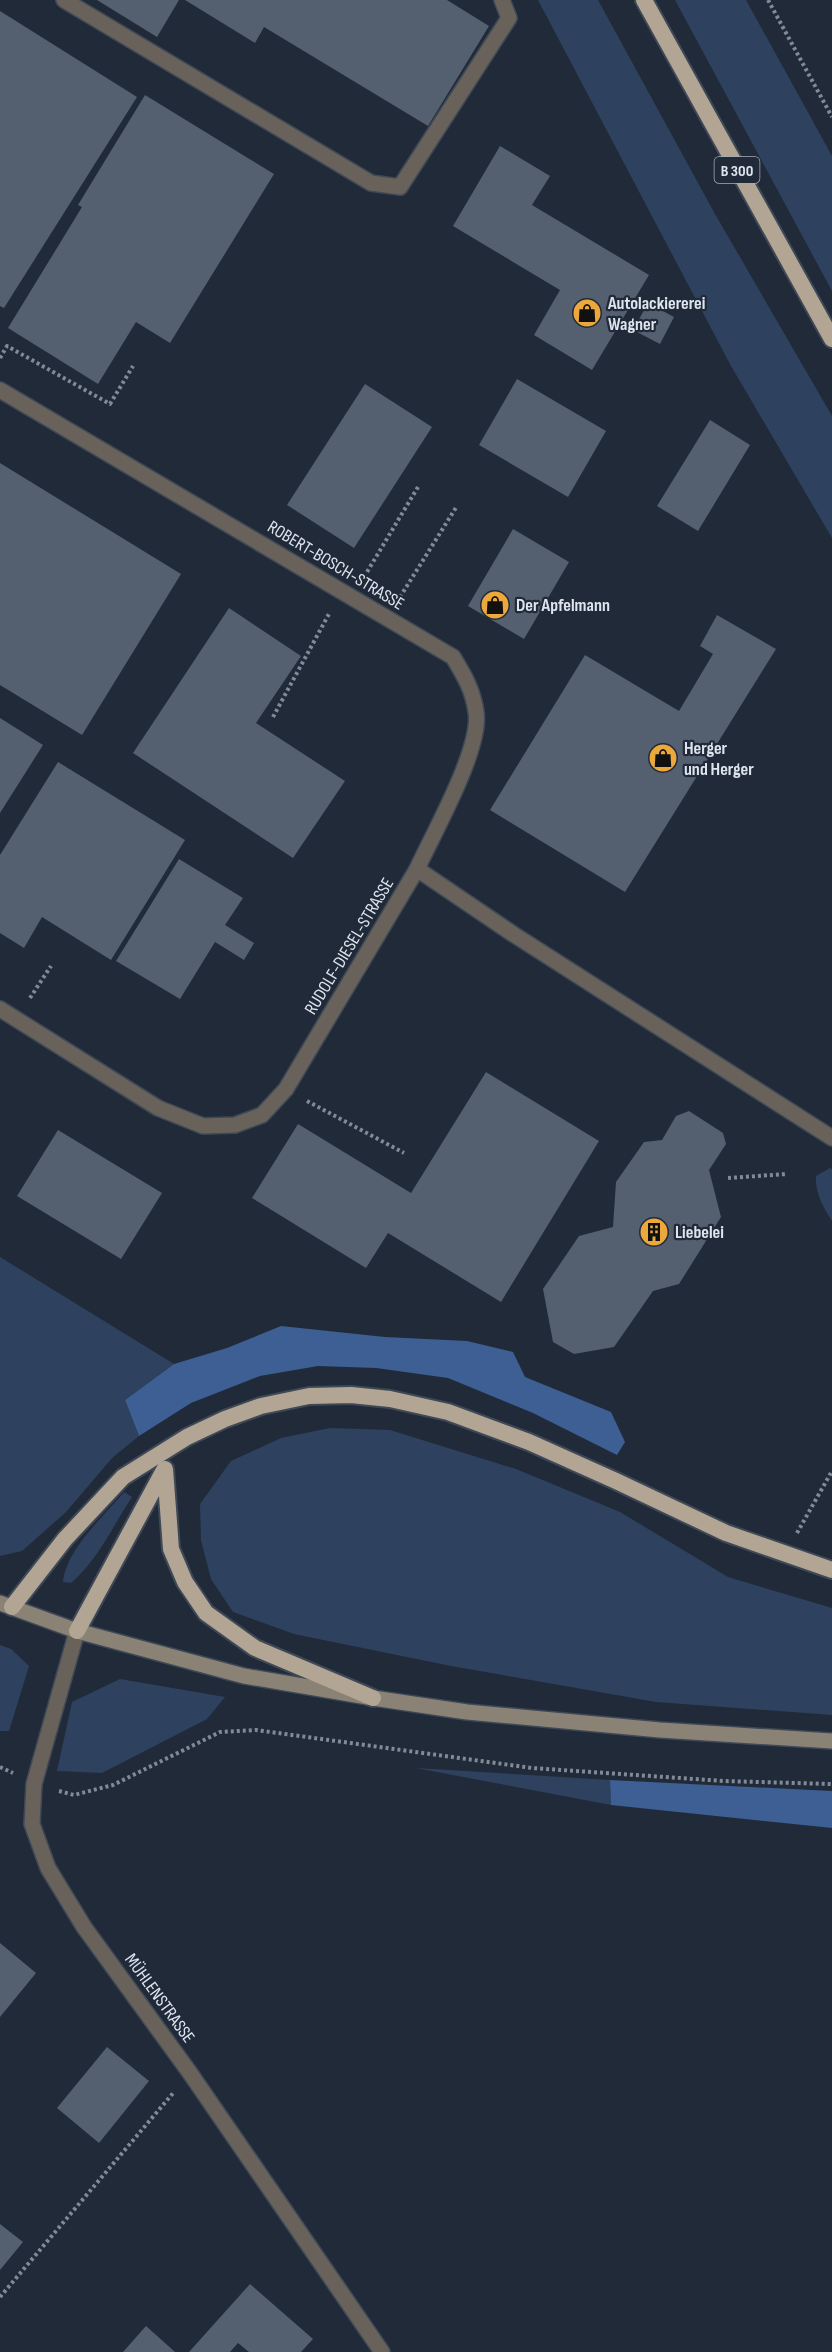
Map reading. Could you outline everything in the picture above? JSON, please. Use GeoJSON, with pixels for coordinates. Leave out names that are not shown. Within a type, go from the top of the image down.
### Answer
{"type":"FeatureCollection","features":[{"type":"Feature","properties":{"kind":"highway","name":"B 300"},"geometry":{"type":"LineString","coordinates":[[644,0],[832,339]]}},
{"type":"Feature","properties":{"kind":"highway"},"geometry":{"type":"LineString","coordinates":[[6,1605],[123,1477],[187,1437],[225,1419],[261,1406],[309,1396],[351,1395],[390,1399],[448,1412],[529,1442],[726,1533],[832,1570]]}},
{"type":"Feature","properties":{"kind":"highway"},"geometry":{"type":"LineString","coordinates":[[77,1631],[165,1469],[187,1437]]}},
{"type":"Feature","properties":{"kind":"highway"},"geometry":{"type":"LineString","coordinates":[[165,1469],[171,1549],[185,1582],[206,1613],[255,1647],[373,1698]]}},
{"type":"Feature","properties":{"kind":"main road"},"geometry":{"type":"LineString","coordinates":[[6,1605],[77,1631],[244,1676],[373,1698],[467,1712],[660,1730],[832,1740]]}},
{"type":"Feature","properties":{"kind":"street"},"geometry":{"type":"LineString","coordinates":[[64,0],[371,183],[400,187],[509,18],[502,0]]}},
{"type":"Feature","properties":{"kind":"street","name":"ROBERT-BOSCH-STRASSE"},"geometry":{"type":"LineString","coordinates":[[0,390],[453,657],[470,685],[477,714],[474,744],[417,870]]}},
{"type":"Feature","properties":{"kind":"street","name":"RUDOLF-DIESEL-STRASSE"},"geometry":{"type":"LineString","coordinates":[[0,1009],[158,1108],[203,1126],[235,1125],[262,1115],[286,1089],[417,870],[832,1138]]}},
{"type":"Feature","properties":{"kind":"street","name":"MÜHLENSTRASSE"},"geometry":{"type":"LineString","coordinates":[[77,1631],[34,1784],[32,1824],[48,1868],[84,1927],[190,2073],[382,2352]]}},
{"type":"Feature","properties":{"kind":"path"},"geometry":{"type":"LineString","coordinates":[[768,0],[832,117]]}},
{"type":"Feature","properties":{"kind":"path"},"geometry":{"type":"LineString","coordinates":[[0,358],[7,346],[110,404],[133,366]]}},
{"type":"Feature","properties":{"kind":"path"},"geometry":{"type":"LineString","coordinates":[[273,717],[347,594],[418,487]]}},
{"type":"Feature","properties":{"kind":"path"},"geometry":{"type":"LineString","coordinates":[[387,618],[457,506]]}},
{"type":"Feature","properties":{"kind":"path"},"geometry":{"type":"LineString","coordinates":[[16,1018],[51,966]]}},
{"type":"Feature","properties":{"kind":"path"},"geometry":{"type":"LineString","coordinates":[[286,1089],[404,1153]]}},
{"type":"Feature","properties":{"kind":"path"},"geometry":{"type":"LineString","coordinates":[[728,1178],[788,1174]]}},
{"type":"Feature","properties":{"kind":"path"},"geometry":{"type":"LineString","coordinates":[[784,1554],[832,1471]]}},
{"type":"Feature","properties":{"kind":"path"},"geometry":{"type":"LineString","coordinates":[[0,1767],[34,1784],[74,1796],[113,1785],[220,1732],[256,1730],[532,1768],[724,1781],[832,1784]]}},
{"type":"Feature","properties":{"kind":"path"},"geometry":{"type":"LineString","coordinates":[[0,2297],[190,2073]]}},
{"type":"Feature","properties":{"kind":"shaded area"},"geometry":{"type":"Polygon","coordinates":[[[538,0],[598,0],[715,214],[832,416],[832,538],[731,366],[538,0]]]}},
{"type":"Feature","properties":{"kind":"shaded area"},"geometry":{"type":"Polygon","coordinates":[[[675,0],[746,0],[832,156],[832,291],[675,0]]]}},
{"type":"Feature","properties":{"kind":"shaded area"},"geometry":{"type":"Polygon","coordinates":[[[832,1169],[832,1221],[820,1200],[816,1182],[816,1176],[832,1169]]]}},
{"type":"Feature","properties":{"kind":"shaded area"},"geometry":{"type":"Polygon","coordinates":[[[0,1257],[174,1364],[125,1400],[139,1436],[112,1458],[66,1512],[22,1551],[0,1556],[0,1257]]]}},
{"type":"Feature","properties":{"kind":"shaded area"},"geometry":{"type":"Polygon","coordinates":[[[281,1326],[385,1337],[467,1341],[513,1352],[525,1377],[611,1412],[625,1442],[617,1455],[533,1413],[448,1378],[376,1368],[318,1366],[260,1376],[191,1403],[139,1436],[125,1400],[174,1364],[227,1348],[281,1326]]]}},
{"type":"Feature","properties":{"kind":"shaded area"},"geometry":{"type":"Polygon","coordinates":[[[330,1428],[390,1430],[516,1469],[620,1512],[728,1577],[832,1608],[832,1715],[656,1702],[451,1666],[294,1634],[233,1612],[211,1579],[201,1540],[200,1504],[231,1461],[281,1438],[330,1428]]]}},
{"type":"Feature","properties":{"kind":"shaded area"},"geometry":{"type":"Polygon","coordinates":[[[124,1492],[132,1497],[97,1554],[71,1583],[63,1582],[71,1558],[78,1546],[124,1492]]]}},
{"type":"Feature","properties":{"kind":"shaded area"},"geometry":{"type":"Polygon","coordinates":[[[0,1645],[11,1649],[29,1666],[9,1731],[0,1731],[0,1645]]]}},
{"type":"Feature","properties":{"kind":"shaded area"},"geometry":{"type":"Polygon","coordinates":[[[120,1679],[225,1697],[207,1719],[102,1773],[57,1771],[72,1702],[120,1679]]]}},
{"type":"Feature","properties":{"kind":"shaded area"},"geometry":{"type":"Polygon","coordinates":[[[416,1768],[610,1780],[611,1805],[416,1768]]]}},
{"type":"Feature","properties":{"kind":"shaded area"},"geometry":{"type":"Polygon","coordinates":[[[610,1780],[832,1791],[832,1828],[611,1805],[610,1780]]]}},
{"type":"Feature","properties":{"kind":"building"},"geometry":{"type":"Polygon","coordinates":[[[97,0],[179,0],[157,37],[97,0]]]}},
{"type":"Feature","properties":{"kind":"building"},"geometry":{"type":"Polygon","coordinates":[[[185,0],[447,0],[489,26],[428,126],[264,27],[255,43],[185,0]]]}},
{"type":"Feature","properties":{"kind":"building"},"geometry":{"type":"Polygon","coordinates":[[[0,11],[137,97],[4,308],[0,306],[0,11]]]}},
{"type":"Feature","properties":{"kind":"building"},"geometry":{"type":"Polygon","coordinates":[[[145,95],[274,174],[170,343],[136,322],[98,384],[8,328],[82,207],[78,205],[145,95]]]}},
{"type":"Feature","properties":{"kind":"building"},"geometry":{"type":"Polygon","coordinates":[[[500,146],[550,176],[532,205],[649,275],[592,370],[534,335],[560,290],[453,226],[500,146]]]}},
{"type":"Feature","properties":{"kind":"building"},"geometry":{"type":"Polygon","coordinates":[[[648,303],[674,317],[660,344],[633,330],[648,303]]]}},
{"type":"Feature","properties":{"kind":"building"},"geometry":{"type":"Polygon","coordinates":[[[517,379],[606,431],[568,497],[479,445],[517,379]]]}},
{"type":"Feature","properties":{"kind":"building"},"geometry":{"type":"Polygon","coordinates":[[[365,384],[432,427],[354,548],[287,505],[365,384]]]}},
{"type":"Feature","properties":{"kind":"building"},"geometry":{"type":"Polygon","coordinates":[[[710,420],[750,445],[698,531],[657,506],[710,420]]]}},
{"type":"Feature","properties":{"kind":"building"},"geometry":{"type":"Polygon","coordinates":[[[0,463],[181,574],[82,735],[0,685],[0,463]]]}},
{"type":"Feature","properties":{"kind":"building"},"geometry":{"type":"Polygon","coordinates":[[[513,529],[569,562],[524,639],[468,606],[513,529]]]}},
{"type":"Feature","properties":{"kind":"building"},"geometry":{"type":"Polygon","coordinates":[[[229,608],[301,656],[256,723],[345,781],[293,858],[133,753],[229,608]]]}},
{"type":"Feature","properties":{"kind":"building"},"geometry":{"type":"Polygon","coordinates":[[[717,615],[776,649],[625,892],[490,810],[585,655],[679,711],[713,654],[700,646],[717,615]]]}},
{"type":"Feature","properties":{"kind":"building"},"geometry":{"type":"Polygon","coordinates":[[[0,718],[43,745],[0,813],[0,718]]]}},
{"type":"Feature","properties":{"kind":"building"},"geometry":{"type":"Polygon","coordinates":[[[58,762],[185,840],[111,960],[42,917],[24,948],[0,933],[0,855],[58,762]]]}},
{"type":"Feature","properties":{"kind":"building"},"geometry":{"type":"Polygon","coordinates":[[[179,859],[243,898],[225,925],[254,943],[244,960],[215,942],[180,999],[116,961],[179,859]]]}},
{"type":"Feature","properties":{"kind":"building"},"geometry":{"type":"Polygon","coordinates":[[[486,1072],[599,1141],[501,1302],[388,1233],[366,1268],[252,1198],[298,1124],[411,1193],[486,1072]]]}},
{"type":"Feature","properties":{"kind":"building","name":"Liebelei"},"geometry":{"type":"Polygon","coordinates":[[[689,1111],[723,1133],[726,1144],[709,1170],[721,1217],[679,1284],[653,1291],[614,1347],[574,1354],[553,1342],[543,1289],[579,1236],[613,1227],[616,1182],[644,1142],[662,1140],[676,1116],[689,1111]]]}},
{"type":"Feature","properties":{"kind":"building"},"geometry":{"type":"Polygon","coordinates":[[[58,1130],[162,1193],[121,1259],[17,1196],[58,1130]]]}},
{"type":"Feature","properties":{"kind":"building"},"geometry":{"type":"Polygon","coordinates":[[[0,1943],[36,1973],[0,2017],[0,1943]]]}},
{"type":"Feature","properties":{"kind":"building"},"geometry":{"type":"Polygon","coordinates":[[[107,2047],[149,2081],[99,2143],[57,2108],[107,2047]]]}},
{"type":"Feature","properties":{"kind":"building"},"geometry":{"type":"Polygon","coordinates":[[[0,2224],[23,2242],[0,2270],[0,2224]]]}},
{"type":"Feature","properties":{"kind":"building"},"geometry":{"type":"Polygon","coordinates":[[[250,2284],[313,2339],[301,2352],[249,2352],[238,2343],[230,2352],[189,2352],[250,2284]]]}},
{"type":"Feature","properties":{"kind":"building"},"geometry":{"type":"Polygon","coordinates":[[[146,2326],[175,2352],[123,2352],[146,2326]]]}},
{"type":"Feature","properties":{"kind":"place","name":"Autolackiererei Wagner"},"geometry":{"type":"Point","coordinates":[587,313]}},
{"type":"Feature","properties":{"kind":"place","name":"Der Apfelmann"},"geometry":{"type":"Point","coordinates":[495,605]}},
{"type":"Feature","properties":{"kind":"place","name":"Herger und Herger"},"geometry":{"type":"Point","coordinates":[663,758]}},
{"type":"Feature","properties":{"kind":"place","name":"Liebelei"},"geometry":{"type":"Point","coordinates":[654,1232]}}]}
